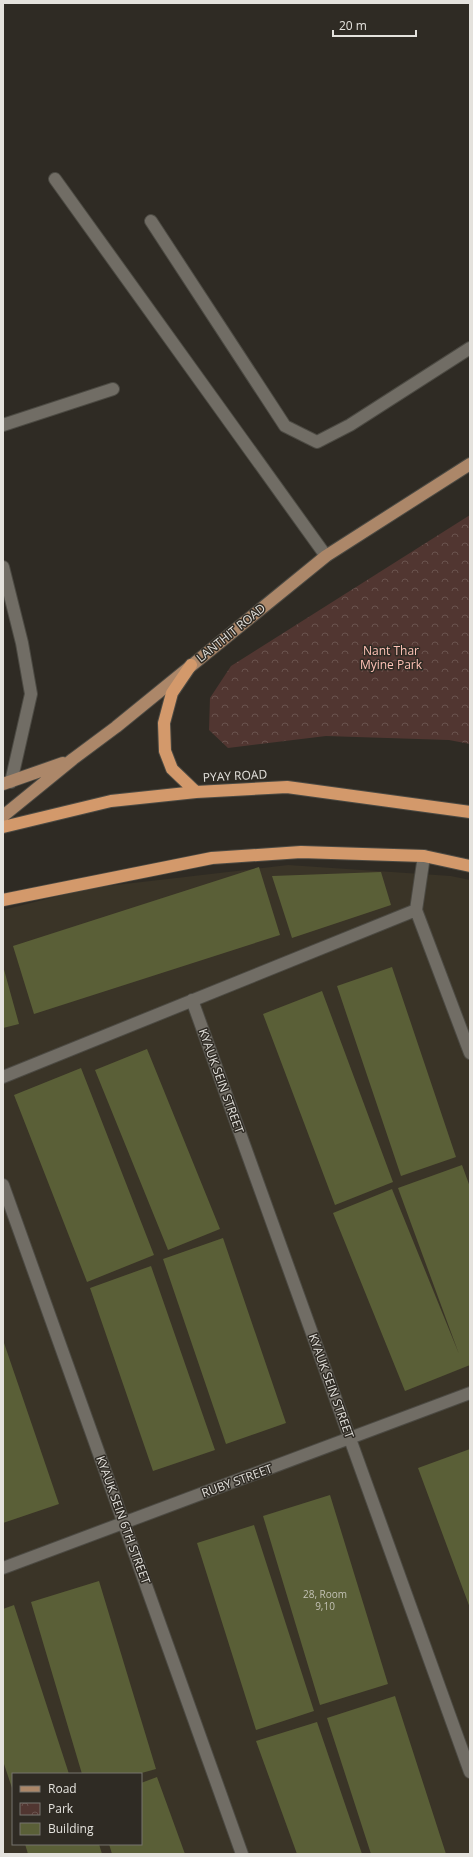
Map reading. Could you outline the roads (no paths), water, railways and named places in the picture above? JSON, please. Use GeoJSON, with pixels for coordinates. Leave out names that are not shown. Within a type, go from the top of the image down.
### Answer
{"type":"FeatureCollection","features":[{"type":"Feature","properties":{"kind":"highway"},"geometry":{"type":"LineString","coordinates":[[191,666],[172,694],[164,723],[165,751],[172,769],[196,792]]}},
{"type":"Feature","properties":{"kind":"highway","name":"PYAY ROAD"},"geometry":{"type":"LineString","coordinates":[[3,827],[111,801],[196,792],[287,787],[470,812]]}},
{"type":"Feature","properties":{"kind":"highway"},"geometry":{"type":"LineString","coordinates":[[3,900],[212,858],[300,852],[424,856],[470,866]]}},
{"type":"Feature","properties":{"kind":"main road","name":"LANTHIT ROAD"},"geometry":{"type":"LineString","coordinates":[[3,816],[116,727],[326,556],[470,464]]}},
{"type":"Feature","properties":{"kind":"main road"},"geometry":{"type":"LineString","coordinates":[[7,783],[74,759]]}},
{"type":"Feature","properties":{"kind":"street"},"geometry":{"type":"LineString","coordinates":[[55,179],[326,556]]}},
{"type":"Feature","properties":{"kind":"street"},"geometry":{"type":"LineString","coordinates":[[151,221],[285,426],[317,442],[350,425],[470,348]]}},
{"type":"Feature","properties":{"kind":"street"},"geometry":{"type":"LineString","coordinates":[[3,425],[113,389]]}},
{"type":"Feature","properties":{"kind":"street"},"geometry":{"type":"LineString","coordinates":[[3,567],[22,643],[31,694],[7,783]]}},
{"type":"Feature","properties":{"kind":"street"},"geometry":{"type":"LineString","coordinates":[[424,856],[416,910],[470,1053]]}},
{"type":"Feature","properties":{"kind":"street"},"geometry":{"type":"LineString","coordinates":[[3,1077],[416,910]]}},
{"type":"Feature","properties":{"kind":"street","name":"KYAUK SEIN STREET"},"geometry":{"type":"LineString","coordinates":[[192,1000],[470,1772]]}},
{"type":"Feature","properties":{"kind":"street","name":"KYAUK SEIN 6TH STREET"},"geometry":{"type":"LineString","coordinates":[[3,1185],[242,1854]]}},
{"type":"Feature","properties":{"kind":"street","name":"RUBY STREET"},"geometry":{"type":"LineString","coordinates":[[3,1568],[470,1393]]}},
{"type":"Feature","properties":{"kind":"park label","name":"Nant Thar Myine Park"},"geometry":{"type":"Point","coordinates":[391,658]}}]}
